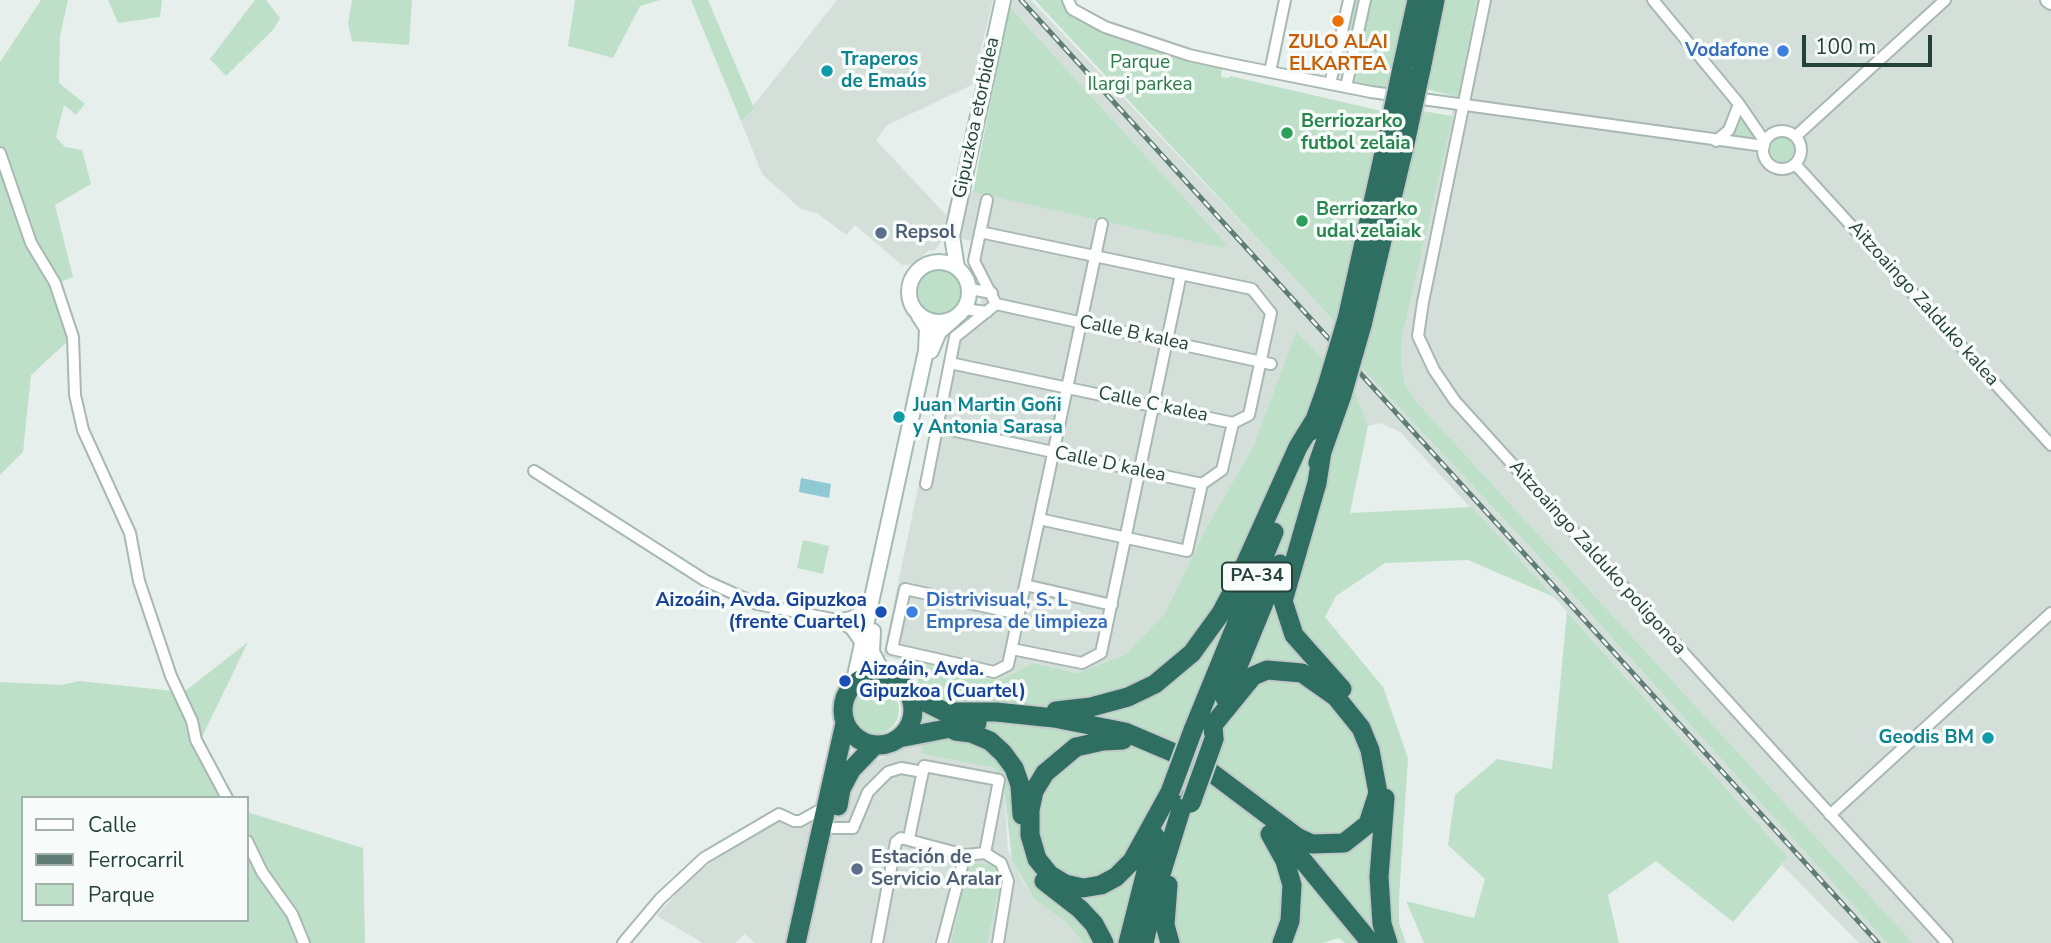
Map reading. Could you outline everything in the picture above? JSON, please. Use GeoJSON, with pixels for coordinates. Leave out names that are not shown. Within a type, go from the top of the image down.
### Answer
{"type":"FeatureCollection","features":[{"type":"Feature","properties":{"kind":"highway","name":"PA-34"},"geometry":{"type":"LineString","coordinates":[[1412,68],[1417,0]]}},
{"type":"Feature","properties":{"kind":"highway","name":"PA-34"},"geometry":{"type":"LineString","coordinates":[[1182,798],[1207,733],[1271,587],[1322,451],[1334,390],[1355,322],[1412,68],[1435,0]]}},
{"type":"Feature","properties":{"kind":"highway","name":"PA-34"},"geometry":{"type":"LineString","coordinates":[[1207,733],[1256,579],[1314,421],[1334,390]]}},
{"type":"Feature","properties":{"kind":"highway"},"geometry":{"type":"LineString","coordinates":[[796,943],[845,723],[843,703],[853,685],[871,676],[884,675],[902,685],[909,694],[946,712],[996,712],[1091,707],[1128,697],[1174,671],[1192,653],[1221,613],[1275,503],[1298,447],[1314,421]]}},
{"type":"Feature","properties":{"kind":"highway"},"geometry":{"type":"LineString","coordinates":[[1322,451],[1317,483],[1287,577],[1283,601],[1294,635],[1359,709],[1373,732],[1382,758],[1385,812],[1379,901],[1388,943]]}},
{"type":"Feature","properties":{"kind":"highway"},"geometry":{"type":"LineString","coordinates":[[996,712],[1085,723],[1125,732],[1168,749],[1200,764],[1233,786],[1297,837],[1329,845],[1344,843],[1368,824],[1378,793],[1370,750],[1361,728],[1347,708],[1321,684],[1301,673],[1283,670],[1267,670],[1253,676],[1242,686],[1207,733]]}},
{"type":"Feature","properties":{"kind":"highway"},"geometry":{"type":"LineString","coordinates":[[899,738],[912,718],[909,694]]}},
{"type":"Feature","properties":{"kind":"highway"},"geometry":{"type":"LineString","coordinates":[[845,723],[857,739],[875,746]]}},
{"type":"Feature","properties":{"kind":"highway"},"geometry":{"type":"LineString","coordinates":[[808,943],[841,789],[851,770],[875,746],[899,738],[966,724],[1051,723],[1123,740],[1164,754],[1231,792],[1274,826],[1371,943]]}},
{"type":"Feature","properties":{"kind":"highway"},"geometry":{"type":"LineString","coordinates":[[937,730],[971,733],[990,741],[1003,753],[1014,768],[1020,785],[1022,828],[1026,850],[1033,866],[1048,887],[1080,909],[1094,924],[1104,943]]}},
{"type":"Feature","properties":{"kind":"highway"},"geometry":{"type":"LineString","coordinates":[[1123,740],[1076,747],[1045,772],[1034,792],[1030,810],[1030,835],[1037,859],[1051,875],[1066,884],[1083,888],[1101,885],[1116,877],[1182,798]]}},
{"type":"Feature","properties":{"kind":"highway"},"geometry":{"type":"LineString","coordinates":[[1231,792],[1275,839],[1285,861],[1292,885],[1292,904],[1282,943]]}},
{"type":"Feature","properties":{"kind":"highway"},"geometry":{"type":"LineString","coordinates":[[1128,943],[1150,850],[1182,798]]}},
{"type":"Feature","properties":{"kind":"highway"},"geometry":{"type":"LineString","coordinates":[[1144,943],[1182,798]]}},
{"type":"Feature","properties":{"kind":"highway"},"geometry":{"type":"LineString","coordinates":[[1170,943],[1165,925],[1165,900],[1182,798]]}},
{"type":"Feature","properties":{"kind":"highway"},"geometry":{"type":"LineString","coordinates":[[1278,823],[1377,943]]}},
{"type":"Feature","properties":{"kind":"main road","name":"Gipuzkoa etorbidea"},"geometry":{"type":"LineString","coordinates":[[957,268],[952,236],[1003,0]]}},
{"type":"Feature","properties":{"kind":"main road","name":"Gipuzkoa etorbidea"},"geometry":{"type":"LineString","coordinates":[[932,262],[952,236]]}},
{"type":"Feature","properties":{"kind":"main road"},"geometry":{"type":"LineString","coordinates":[[853,685],[926,351],[927,328],[909,299],[910,280],[916,271],[932,262],[950,263],[957,268],[970,289],[959,314],[939,331],[932,346],[871,640],[872,652],[884,675]]}},
{"type":"Feature","properties":{"kind":"main road"},"geometry":{"type":"LineString","coordinates":[[919,316],[936,323],[959,314]]}},
{"type":"Feature","properties":{"kind":"street"},"geometry":{"type":"LineString","coordinates":[[1068,0],[1073,9],[1105,27],[1189,55],[1270,72],[1465,106],[1716,141],[1765,144]]}},
{"type":"Feature","properties":{"kind":"street"},"geometry":{"type":"LineString","coordinates":[[1270,72],[1285,0]]}},
{"type":"Feature","properties":{"kind":"street"},"geometry":{"type":"LineString","coordinates":[[1330,84],[1349,0]]}},
{"type":"Feature","properties":{"kind":"street"},"geometry":{"type":"LineString","coordinates":[[1346,87],[1366,0]]}},
{"type":"Feature","properties":{"kind":"street"},"geometry":{"type":"LineString","coordinates":[[1465,106],[1485,0]]}},
{"type":"Feature","properties":{"kind":"street"},"geometry":{"type":"LineString","coordinates":[[1654,0],[1739,104],[1765,144]]}},
{"type":"Feature","properties":{"kind":"street"},"geometry":{"type":"LineString","coordinates":[[1796,136],[1945,0]]}},
{"type":"Feature","properties":{"kind":"street"},"geometry":{"type":"LineString","coordinates":[[1716,141],[1729,130],[1739,104]]}},
{"type":"Feature","properties":{"kind":"street","name":"Aitzoaingo Zalduko poligonoa"},"geometry":{"type":"LineString","coordinates":[[1465,106],[1418,336],[1434,370],[1455,401],[1947,943]]}},
{"type":"Feature","properties":{"kind":"street"},"geometry":{"type":"LineString","coordinates":[[1781,131],[1796,136],[1801,148],[1795,164],[1784,169],[1772,165],[1764,152],[1765,144],[1774,133],[1781,131]]}},
{"type":"Feature","properties":{"kind":"street"},"geometry":{"type":"LineString","coordinates":[[0,153],[31,243],[55,283],[73,337],[75,395],[83,430],[130,533],[139,581],[171,676],[192,721],[195,740],[227,796]]}},
{"type":"Feature","properties":{"kind":"street","name":"Aitzoaingo Zalduko kalea"},"geometry":{"type":"LineString","coordinates":[[1795,164],[2051,445]]}},
{"type":"Feature","properties":{"kind":"street"},"geometry":{"type":"LineString","coordinates":[[987,200],[974,261],[992,303]]}},
{"type":"Feature","properties":{"kind":"street"},"geometry":{"type":"LineString","coordinates":[[1019,614],[905,589],[892,649],[994,672],[1009,665],[1102,224]]}},
{"type":"Feature","properties":{"kind":"street"},"geometry":{"type":"LineString","coordinates":[[980,232],[1252,289],[1271,313],[1266,363],[1249,415],[1233,422],[1222,470],[1202,484],[1187,551],[1039,519]]}},
{"type":"Feature","properties":{"kind":"street"},"geometry":{"type":"LineString","coordinates":[[1012,649],[1082,663],[1101,653],[1181,274]]}},
{"type":"Feature","properties":{"kind":"street"},"geometry":{"type":"LineString","coordinates":[[970,289],[992,303]]}},
{"type":"Feature","properties":{"kind":"street"},"geometry":{"type":"LineString","coordinates":[[959,314],[992,303]]}},
{"type":"Feature","properties":{"kind":"street"},"geometry":{"type":"LineString","coordinates":[[926,484],[955,337],[992,303]]}},
{"type":"Feature","properties":{"kind":"street","name":"Calle B kalea"},"geometry":{"type":"LineString","coordinates":[[992,303],[1266,363]]}},
{"type":"Feature","properties":{"kind":"street","name":"Calle C kalea"},"geometry":{"type":"LineString","coordinates":[[950,363],[1233,422]]}},
{"type":"Feature","properties":{"kind":"street","name":"Calle D kalea"},"geometry":{"type":"LineString","coordinates":[[937,427],[1202,484]]}},
{"type":"Feature","properties":{"kind":"street"},"geometry":{"type":"LineString","coordinates":[[534,471],[724,590],[757,604],[837,620],[851,629],[862,645]]}},
{"type":"Feature","properties":{"kind":"street"},"geometry":{"type":"LineString","coordinates":[[1026,585],[1112,605]]}},
{"type":"Feature","properties":{"kind":"street"},"geometry":{"type":"LineString","coordinates":[[837,620],[851,617],[871,606]]}},
{"type":"Feature","properties":{"kind":"street"},"geometry":{"type":"LineString","coordinates":[[1830,814],[2051,613]]}},
{"type":"Feature","properties":{"kind":"street"},"geometry":{"type":"LineString","coordinates":[[909,838],[924,766],[999,780],[985,853]]}},
{"type":"Feature","properties":{"kind":"street"},"geometry":{"type":"LineString","coordinates":[[833,828],[853,828],[868,792],[888,772],[901,768],[923,772]]}},
{"type":"Feature","properties":{"kind":"street"},"geometry":{"type":"LineString","coordinates":[[623,943],[693,866],[782,813],[794,821],[800,821],[825,807]]}},
{"type":"Feature","properties":{"kind":"street"},"geometry":{"type":"LineString","coordinates":[[877,943],[896,842],[901,838],[965,855],[985,853],[1000,863],[1008,881],[998,943]]}},
{"type":"Feature","properties":{"kind":"street"},"geometry":{"type":"LineString","coordinates":[[248,843],[262,872],[292,914],[304,943]]}},
{"type":"Feature","properties":{"kind":"street"},"geometry":{"type":"LineString","coordinates":[[943,943],[965,855]]}},
{"type":"Feature","properties":{"kind":"shaded area"},"geometry":{"type":"Polygon","coordinates":[[[837,0],[993,0],[972,85],[887,125],[876,140],[946,215],[955,188],[985,193],[1172,185],[1009,6],[1011,0],[1031,0],[1364,352],[1360,366],[1532,549],[1887,943],[1859,943],[1782,865],[1788,857],[1554,597],[1400,432],[1380,423],[1368,426],[1354,390],[1296,331],[1253,447],[1206,528],[1165,613],[1126,654],[1077,673],[1033,663],[998,681],[883,656],[950,334],[980,307],[982,292],[967,261],[971,241],[946,235],[935,250],[928,251],[913,264],[902,265],[855,225],[846,235],[817,213],[801,209],[762,174],[741,121],[837,0]]]}},
{"type":"Feature","properties":{"kind":"shaded area"},"geometry":{"type":"Polygon","coordinates":[[[1477,0],[2051,0],[2051,943],[1913,943],[1415,400],[1405,384],[1401,363],[1402,337],[1477,0]]]}},
{"type":"Feature","properties":{"kind":"shaded area"},"geometry":{"type":"Polygon","coordinates":[[[921,741],[923,754],[995,768],[1004,788],[1008,850],[1022,880],[1034,899],[1067,923],[1083,943],[755,943],[745,934],[735,943],[703,943],[657,916],[687,881],[713,861],[782,818],[796,820],[850,787],[873,762],[921,741]]]}},
{"type":"Feature","properties":{"kind":"green space"},"geometry":{"type":"Polygon","coordinates":[[[41,0],[68,0],[60,36],[59,83],[85,104],[76,115],[64,105],[56,137],[65,147],[82,150],[91,184],[55,205],[73,277],[55,284],[68,341],[31,375],[23,452],[0,475],[0,62],[41,0]]]}},
{"type":"Feature","properties":{"kind":"green space"},"geometry":{"type":"Polygon","coordinates":[[[108,0],[162,0],[160,17],[118,23],[108,0]]]}},
{"type":"Feature","properties":{"kind":"green space"},"geometry":{"type":"Polygon","coordinates":[[[255,0],[266,0],[280,18],[274,29],[226,76],[210,59],[255,0]]]}},
{"type":"Feature","properties":{"kind":"green space"},"geometry":{"type":"Polygon","coordinates":[[[352,0],[412,0],[409,45],[352,41],[348,24],[352,0]]]}},
{"type":"Feature","properties":{"kind":"green space"},"geometry":{"type":"Polygon","coordinates":[[[575,0],[660,0],[640,6],[613,58],[568,46],[575,0]]]}},
{"type":"Feature","properties":{"kind":"green space"},"geometry":{"type":"Polygon","coordinates":[[[691,0],[708,0],[754,108],[741,121],[691,0]]]}},
{"type":"Feature","properties":{"kind":"green space","name":"Berriozarko udal zelaiak"},"geometry":{"type":"Polygon","coordinates":[[[1035,0],[1062,0],[1074,16],[1109,35],[1185,61],[1222,69],[1221,77],[1230,76],[1386,112],[1336,323],[1035,0]]]}},
{"type":"Feature","properties":{"kind":"green space"},"geometry":{"type":"Polygon","coordinates":[[[1355,0],[1409,0],[1390,90],[1342,79],[1338,73],[1355,0]]]}},
{"type":"Feature","properties":{"kind":"green space"},"geometry":{"type":"Polygon","coordinates":[[[1444,0],[1477,0],[1458,97],[1425,89],[1444,0]]]}},
{"type":"Feature","properties":{"kind":"green space"},"geometry":{"type":"Polygon","coordinates":[[[1009,6],[1226,244],[1223,248],[973,192],[1009,6]]]}},
{"type":"Feature","properties":{"kind":"green space"},"geometry":{"type":"Polygon","coordinates":[[[1422,111],[1453,116],[1402,337],[1401,363],[1405,384],[1415,400],[1913,943],[1887,943],[1532,549],[1360,366],[1422,111]]]}},
{"type":"Feature","properties":{"kind":"green space"},"geometry":{"type":"Polygon","coordinates":[[[1741,118],[1756,137],[1732,136],[1741,118]]]}},
{"type":"Feature","properties":{"kind":"green space"},"geometry":{"type":"Polygon","coordinates":[[[1784,137],[1793,141],[1797,150],[1793,159],[1784,163],[1775,159],[1771,150],[1775,141],[1784,137]]]}},
{"type":"Feature","properties":{"kind":"green space"},"geometry":{"type":"Polygon","coordinates":[[[940,265],[950,267],[958,273],[964,281],[964,301],[958,309],[950,315],[940,317],[930,315],[922,309],[916,301],[914,291],[916,281],[922,273],[930,267],[940,265]]]}},
{"type":"Feature","properties":{"kind":"green space"},"geometry":{"type":"Polygon","coordinates":[[[1296,331],[1354,390],[1368,426],[1350,513],[1472,507],[1554,597],[1468,560],[1385,563],[1336,596],[1325,617],[1383,687],[1408,758],[1399,898],[1399,923],[1406,943],[1345,943],[1339,938],[1322,943],[1083,943],[1067,923],[1034,899],[1012,860],[1004,788],[995,768],[922,754],[917,663],[998,681],[1033,663],[1077,673],[1126,654],[1165,613],[1206,528],[1253,447],[1296,331]]]}},
{"type":"Feature","properties":{"kind":"green space"},"geometry":{"type":"Polygon","coordinates":[[[803,540],[829,546],[823,574],[797,568],[803,540]]]}},
{"type":"Feature","properties":{"kind":"green space"},"geometry":{"type":"Polygon","coordinates":[[[1567,612],[1788,857],[1733,922],[1656,861],[1608,895],[1619,943],[1424,943],[1406,901],[1474,918],[1485,879],[1448,845],[1455,795],[1497,759],[1552,769],[1567,612]]]}},
{"type":"Feature","properties":{"kind":"green space"},"geometry":{"type":"Polygon","coordinates":[[[248,642],[202,737],[234,796],[21,796],[21,922],[248,922],[248,812],[363,848],[365,943],[0,943],[0,682],[62,685],[79,681],[173,691],[180,695],[248,642]]]}},
{"type":"Feature","properties":{"kind":"green space"},"geometry":{"type":"Polygon","coordinates":[[[875,686],[892,693],[899,710],[892,727],[875,734],[858,727],[851,710],[858,693],[875,686]]]}},
{"type":"Feature","properties":{"kind":"green space"},"geometry":{"type":"Polygon","coordinates":[[[975,863],[993,866],[1001,879],[987,943],[951,943],[967,871],[975,863]]]}},
{"type":"Feature","properties":{"kind":"water"},"geometry":{"type":"Polygon","coordinates":[[[801,478],[831,484],[829,498],[799,492],[801,478]]]}},
{"type":"Feature","properties":{"kind":"railway"},"geometry":{"type":"LineString","coordinates":[[1021,0],[1878,943]]}},
{"type":"Feature","properties":{"kind":"place","name":"ZULO ALAI ELKARTEA"},"geometry":{"type":"Point","coordinates":[1338,21]}},
{"type":"Feature","properties":{"kind":"place","name":"Vodafone"},"geometry":{"type":"Point","coordinates":[1783,51]}},
{"type":"Feature","properties":{"kind":"place","name":"Traperos de Emaús"},"geometry":{"type":"Point","coordinates":[827,71]}},
{"type":"Feature","properties":{"kind":"place","name":"Berriozarko futbol zelaia"},"geometry":{"type":"Point","coordinates":[1287,133]}},
{"type":"Feature","properties":{"kind":"place","name":"Berriozarko udal zelaiak"},"geometry":{"type":"Point","coordinates":[1302,221]}},
{"type":"Feature","properties":{"kind":"place","name":"Repsol"},"geometry":{"type":"Point","coordinates":[881,233]}},
{"type":"Feature","properties":{"kind":"place","name":"Juan Martin Goñi y Antonia Sarasa"},"geometry":{"type":"Point","coordinates":[899,417]}},
{"type":"Feature","properties":{"kind":"place","name":"Aizoáin, Avda. Gipuzkoa (frente Cuartel)"},"geometry":{"type":"Point","coordinates":[881,612]}},
{"type":"Feature","properties":{"kind":"place","name":"Distrivisual, S. L Empresa de limpieza"},"geometry":{"type":"Point","coordinates":[912,612]}},
{"type":"Feature","properties":{"kind":"place","name":"Aizoáin, Avda. Gipuzkoa (Cuartel)"},"geometry":{"type":"Point","coordinates":[845,681]}},
{"type":"Feature","properties":{"kind":"place","name":"Geodis BM"},"geometry":{"type":"Point","coordinates":[1988,738]}},
{"type":"Feature","properties":{"kind":"place","name":"Estación de Servicio Aralar"},"geometry":{"type":"Point","coordinates":[857,869]}},
{"type":"Feature","properties":{"kind":"park label","name":"Parque Ilargi parkea"},"geometry":{"type":"Point","coordinates":[1140,74]}}]}
